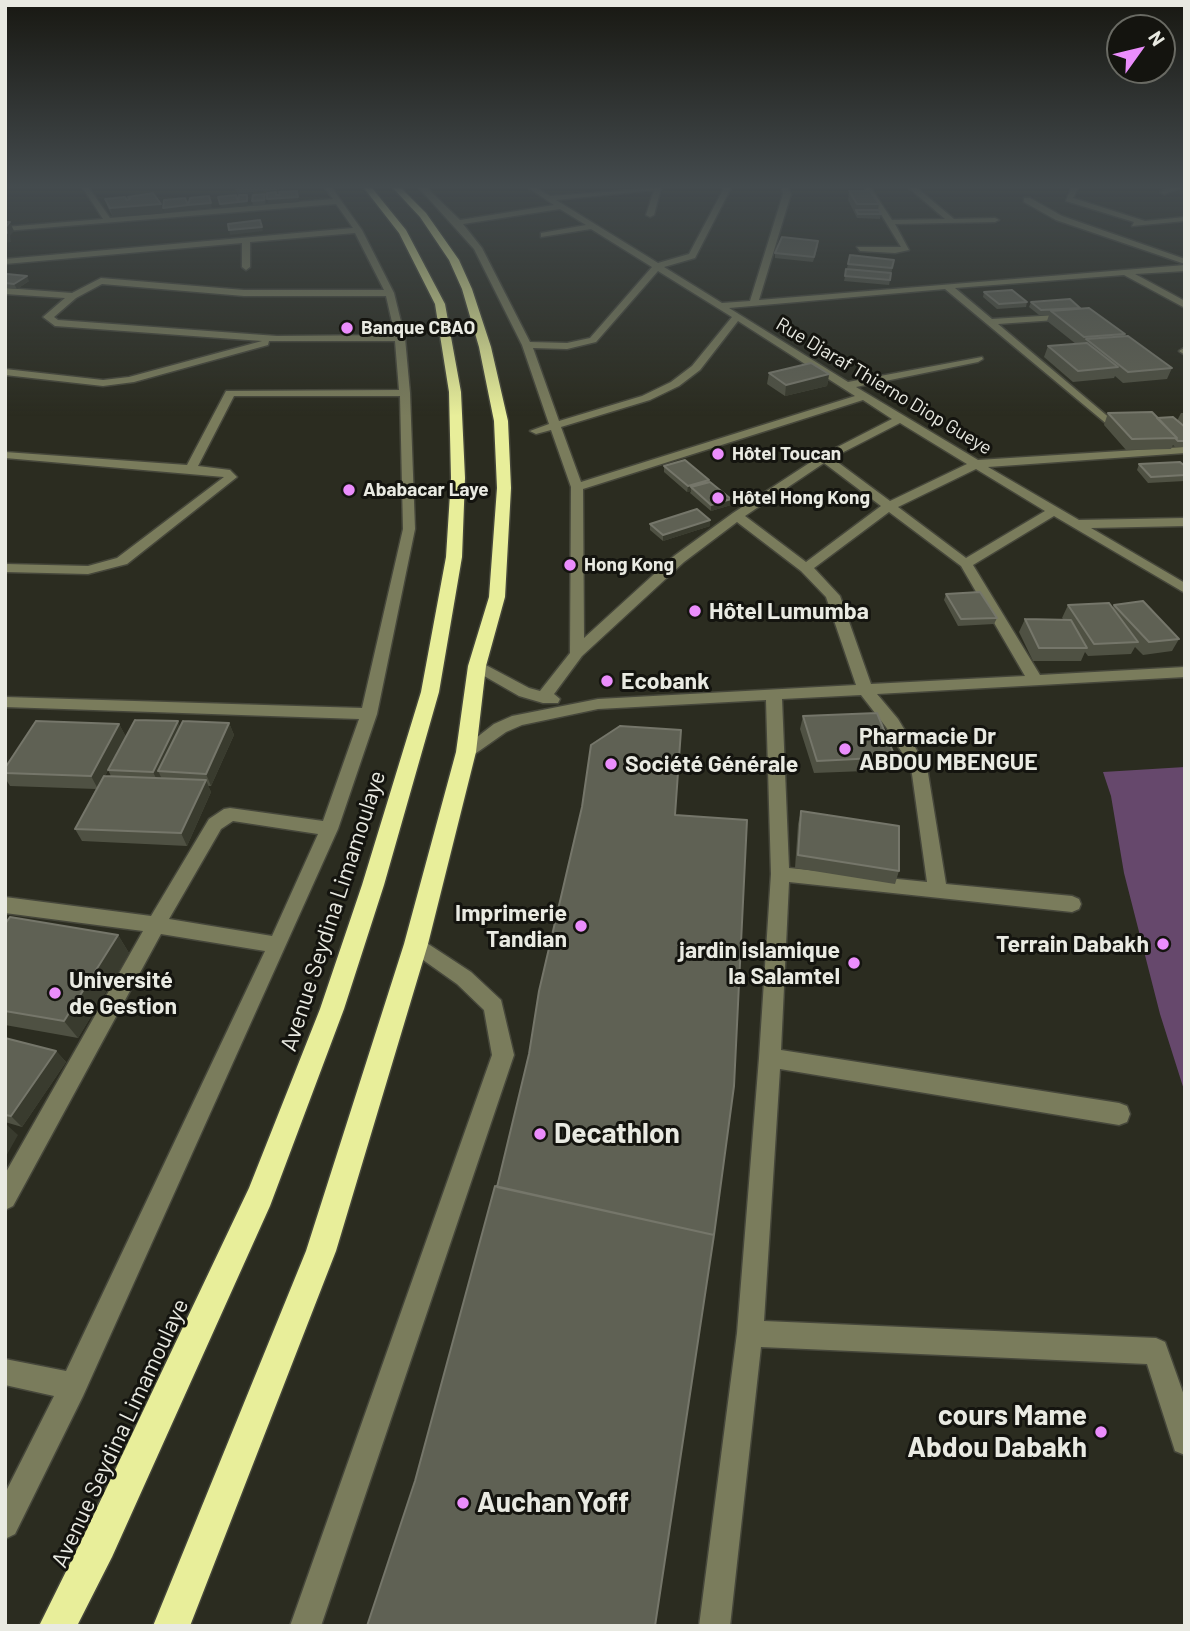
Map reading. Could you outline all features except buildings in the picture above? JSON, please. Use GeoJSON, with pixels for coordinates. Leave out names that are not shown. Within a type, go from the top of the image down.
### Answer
{"type":"FeatureCollection","features":[{"type":"Feature","properties":{"kind":"highway","name":"Avenue Seydina Limamoulaye"},"geometry":{"type":"LineString","coordinates":[[57,1626],[99,1544],[260,1196],[336,997],[373,885],[430,692],[454,557],[458,478],[455,392],[440,304],[420,264]]}},
{"type":"Feature","properties":{"kind":"highway"},"geometry":{"type":"LineString","coordinates":[[171,1626],[321,1251],[416,944],[466,752],[478,666],[497,597],[504,488],[501,421],[485,347],[455,264]]}},
{"type":"Feature","properties":{"kind":"street"},"geometry":{"type":"LineString","coordinates":[[5,1524],[73,1386],[278,945],[329,829],[369,714],[409,529],[405,393],[400,338],[390,293],[375,264]]}},
{"type":"Feature","properties":{"kind":"street"},"geometry":{"type":"LineString","coordinates":[[486,264],[527,345],[577,487],[577,653]]}},
{"type":"Feature","properties":{"kind":"street","name":"Rue Djaraf Thierno Diop Gueye"},"geometry":{"type":"LineString","coordinates":[[655,264],[900,419],[1185,589]]}},
{"type":"Feature","properties":{"kind":"street"},"geometry":{"type":"LineString","coordinates":[[527,345],[567,346],[593,341],[658,266],[664,264]]}},
{"type":"Feature","properties":{"kind":"street"},"geometry":{"type":"LineString","coordinates":[[754,302],[765,264]]}},
{"type":"Feature","properties":{"kind":"street"},"geometry":{"type":"LineString","coordinates":[[722,306],[1185,268]]}},
{"type":"Feature","properties":{"kind":"street"},"geometry":{"type":"LineString","coordinates":[[1126,273],[1185,305]]}},
{"type":"Feature","properties":{"kind":"street"},"geometry":{"type":"LineString","coordinates":[[390,293],[244,293],[112,280],[93,283],[48,317],[55,323],[277,339],[400,338]]}},
{"type":"Feature","properties":{"kind":"street"},"geometry":{"type":"LineString","coordinates":[[948,287],[1108,422]]}},
{"type":"Feature","properties":{"kind":"street"},"geometry":{"type":"LineString","coordinates":[[5,291],[73,296]]}},
{"type":"Feature","properties":{"kind":"street"},"geometry":{"type":"LineString","coordinates":[[990,322],[1081,315]]}},
{"type":"Feature","properties":{"kind":"street"},"geometry":{"type":"LineString","coordinates":[[536,431],[646,398],[675,384],[696,369],[737,317]]}},
{"type":"Feature","properties":{"kind":"street"},"geometry":{"type":"LineString","coordinates":[[5,372],[103,383],[130,380],[277,339]]}},
{"type":"Feature","properties":{"kind":"street"},"geometry":{"type":"LineString","coordinates":[[849,385],[978,359]]}},
{"type":"Feature","properties":{"kind":"street"},"geometry":{"type":"LineString","coordinates":[[191,469],[230,393],[405,393]]}},
{"type":"Feature","properties":{"kind":"street"},"geometry":{"type":"LineString","coordinates":[[577,487],[865,396]]}},
{"type":"Feature","properties":{"kind":"street"},"geometry":{"type":"LineString","coordinates":[[542,698],[577,653],[679,559],[737,516],[824,458],[900,419]]}},
{"type":"Feature","properties":{"kind":"street"},"geometry":{"type":"LineString","coordinates":[[806,568],[888,507],[977,464],[1185,450]]}},
{"type":"Feature","properties":{"kind":"street"},"geometry":{"type":"LineString","coordinates":[[5,568],[88,570],[122,561],[231,477],[226,473],[191,469],[7,457]]}},
{"type":"Feature","properties":{"kind":"street"},"geometry":{"type":"LineString","coordinates":[[824,458],[966,564],[1035,680]]}},
{"type":"Feature","properties":{"kind":"street"},"geometry":{"type":"LineString","coordinates":[[966,564],[1055,510]]}},
{"type":"Feature","properties":{"kind":"street"},"geometry":{"type":"LineString","coordinates":[[737,516],[806,568],[833,596],[865,689],[892,723],[919,767],[938,890]]}},
{"type":"Feature","properties":{"kind":"street"},"geometry":{"type":"LineString","coordinates":[[1076,524],[1185,522]]}},
{"type":"Feature","properties":{"kind":"street"},"geometry":{"type":"LineString","coordinates":[[478,666],[505,684],[542,698],[597,704]]}},
{"type":"Feature","properties":{"kind":"street"},"geometry":{"type":"LineString","coordinates":[[466,752],[500,728],[518,720],[597,704],[1185,672]]}},
{"type":"Feature","properties":{"kind":"street"},"geometry":{"type":"LineString","coordinates":[[713,1626],[750,1332],[770,1058],[780,874],[774,694]]}},
{"type":"Feature","properties":{"kind":"street"},"geometry":{"type":"LineString","coordinates":[[5,702],[369,714]]}},
{"type":"Feature","properties":{"kind":"street"},"geometry":{"type":"LineString","coordinates":[[5,1199],[156,925],[215,824],[230,814],[329,829]]}},
{"type":"Feature","properties":{"kind":"street"},"geometry":{"type":"LineString","coordinates":[[780,874],[1072,904]]}},
{"type":"Feature","properties":{"kind":"street"},"geometry":{"type":"LineString","coordinates":[[5,905],[156,925],[278,945]]}},
{"type":"Feature","properties":{"kind":"street"},"geometry":{"type":"LineString","coordinates":[[305,1626],[503,1055],[494,1006],[464,978],[416,944]]}},
{"type":"Feature","properties":{"kind":"street"},"geometry":{"type":"LineString","coordinates":[[770,1058],[1119,1114]]}},
{"type":"Feature","properties":{"kind":"street"},"geometry":{"type":"LineString","coordinates":[[750,1332],[1156,1351],[1185,1441]]}},
{"type":"Feature","properties":{"kind":"street"},"geometry":{"type":"LineString","coordinates":[[5,1372],[73,1386]]}},
{"type":"Feature","properties":{"kind":"shaded area","name":"Terrain Dabakh"},"geometry":{"type":"Polygon","coordinates":[[[1185,767],[1185,1093],[1160,1014],[1124,873],[1111,796],[1103,772],[1185,767]]]}},
{"type":"Feature","properties":{"kind":"place","name":"Banque CBAO"},"geometry":{"type":"Point","coordinates":[347,328]}},
{"type":"Feature","properties":{"kind":"place","name":"Hôtel Toucan"},"geometry":{"type":"Point","coordinates":[718,454]}},
{"type":"Feature","properties":{"kind":"place","name":"Ababacar Laye"},"geometry":{"type":"Point","coordinates":[349,490]}},
{"type":"Feature","properties":{"kind":"place","name":"Hôtel Hong Kong"},"geometry":{"type":"Point","coordinates":[718,498]}},
{"type":"Feature","properties":{"kind":"place","name":"Hong Kong"},"geometry":{"type":"Point","coordinates":[570,565]}},
{"type":"Feature","properties":{"kind":"place","name":"Hôtel Lumumba"},"geometry":{"type":"Point","coordinates":[695,611]}},
{"type":"Feature","properties":{"kind":"place","name":"Ecobank"},"geometry":{"type":"Point","coordinates":[607,681]}},
{"type":"Feature","properties":{"kind":"place","name":"Pharmacie Dr ABDOU MBENGUE"},"geometry":{"type":"Point","coordinates":[845,749]}},
{"type":"Feature","properties":{"kind":"place","name":"Société Générale"},"geometry":{"type":"Point","coordinates":[611,764]}},
{"type":"Feature","properties":{"kind":"place","name":"Imprimerie Tandian"},"geometry":{"type":"Point","coordinates":[581,926]}},
{"type":"Feature","properties":{"kind":"place","name":"Terrain Dabakh"},"geometry":{"type":"Point","coordinates":[1163,944]}},
{"type":"Feature","properties":{"kind":"place","name":"jardin islamique la Salamtel"},"geometry":{"type":"Point","coordinates":[854,963]}},
{"type":"Feature","properties":{"kind":"place","name":"Université de Gestion"},"geometry":{"type":"Point","coordinates":[55,993]}},
{"type":"Feature","properties":{"kind":"place","name":"Decathlon"},"geometry":{"type":"Point","coordinates":[540,1134]}},
{"type":"Feature","properties":{"kind":"place","name":"cours Mame Abdou Dabakh"},"geometry":{"type":"Point","coordinates":[1101,1432]}},
{"type":"Feature","properties":{"kind":"place","name":"Auchan Yoff"},"geometry":{"type":"Point","coordinates":[463,1503]}}]}
